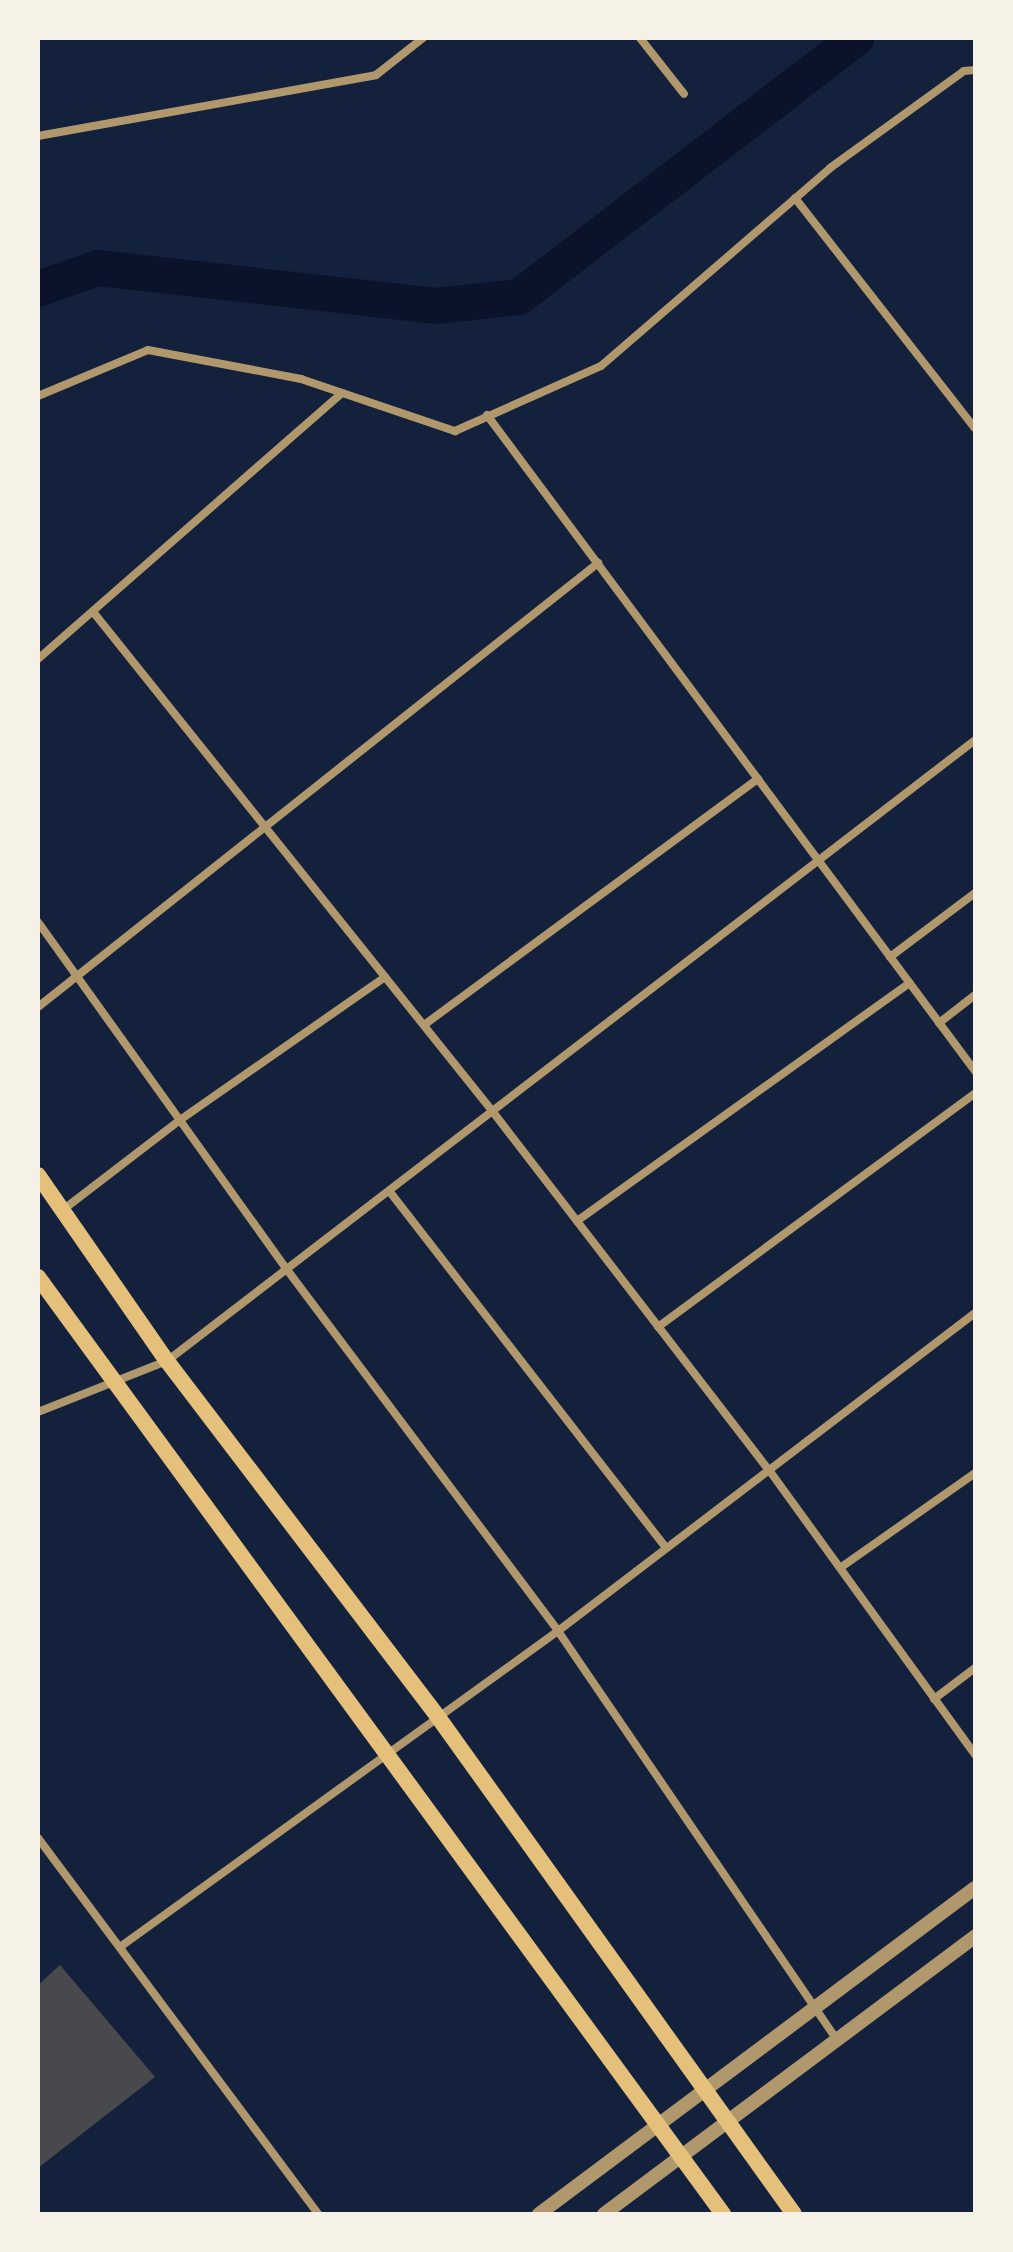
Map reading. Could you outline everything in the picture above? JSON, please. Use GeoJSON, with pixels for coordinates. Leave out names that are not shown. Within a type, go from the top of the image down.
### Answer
{"type":"FeatureCollection","features":[{"type":"Feature","properties":{"kind":"main road"},"geometry":{"type":"LineString","coordinates":[[38,1175],[167,1361],[438,1717],[794,2214]]}},
{"type":"Feature","properties":{"kind":"main road"},"geometry":{"type":"LineString","coordinates":[[38,1277],[112,1383],[723,2214]]}},
{"type":"Feature","properties":{"kind":"street"},"geometry":{"type":"LineString","coordinates":[[38,136],[376,75],[423,38]]}},
{"type":"Feature","properties":{"kind":"street"},"geometry":{"type":"LineString","coordinates":[[640,38],[684,94]]}},
{"type":"Feature","properties":{"kind":"street"},"geometry":{"type":"LineString","coordinates":[[38,396],[148,350],[301,379],[455,431],[601,366],[795,198],[964,71],[975,70]]}},
{"type":"Feature","properties":{"kind":"street"},"geometry":{"type":"LineString","coordinates":[[795,198],[975,428]]}},
{"type":"Feature","properties":{"kind":"street"},"geometry":{"type":"LineString","coordinates":[[38,659],[342,393]]}},
{"type":"Feature","properties":{"kind":"street"},"geometry":{"type":"LineString","coordinates":[[487,415],[975,1071]]}},
{"type":"Feature","properties":{"kind":"street"},"geometry":{"type":"LineString","coordinates":[[38,1007],[598,563]]}},
{"type":"Feature","properties":{"kind":"street"},"geometry":{"type":"LineString","coordinates":[[94,613],[493,1112],[769,1470],[975,1755]]}},
{"type":"Feature","properties":{"kind":"street"},"geometry":{"type":"LineString","coordinates":[[38,1412],[167,1361],[975,740]]}},
{"type":"Feature","properties":{"kind":"street"},"geometry":{"type":"LineString","coordinates":[[424,1025],[758,779]]}},
{"type":"Feature","properties":{"kind":"street"},"geometry":{"type":"LineString","coordinates":[[890,957],[975,893]]}},
{"type":"Feature","properties":{"kind":"street"},"geometry":{"type":"LineString","coordinates":[[38,922],[288,1271],[558,1631],[836,2038]]}},
{"type":"Feature","properties":{"kind":"street"},"geometry":{"type":"LineString","coordinates":[[64,1209],[180,1120],[385,977]]}},
{"type":"Feature","properties":{"kind":"street"},"geometry":{"type":"LineString","coordinates":[[577,1221],[910,983]]}},
{"type":"Feature","properties":{"kind":"street"},"geometry":{"type":"LineString","coordinates":[[939,1023],[975,995]]}},
{"type":"Feature","properties":{"kind":"street"},"geometry":{"type":"LineString","coordinates":[[658,1327],[975,1093]]}},
{"type":"Feature","properties":{"kind":"street"},"geometry":{"type":"LineString","coordinates":[[390,1192],[666,1548]]}},
{"type":"Feature","properties":{"kind":"street"},"geometry":{"type":"LineString","coordinates":[[120,1947],[558,1631],[975,1313]]}},
{"type":"Feature","properties":{"kind":"street"},"geometry":{"type":"LineString","coordinates":[[840,1568],[975,1473]]}},
{"type":"Feature","properties":{"kind":"street"},"geometry":{"type":"LineString","coordinates":[[934,1699],[975,1668]]}},
{"type":"Feature","properties":{"kind":"street"},"geometry":{"type":"LineString","coordinates":[[38,1838],[318,2214]]}},
{"type":"Feature","properties":{"kind":"street"},"geometry":{"type":"LineString","coordinates":[[539,2214],[702,2088],[975,1888]]}},
{"type":"Feature","properties":{"kind":"street"},"geometry":{"type":"LineString","coordinates":[[604,2214],[975,1936]]}},
{"type":"Feature","properties":{"kind":"building"},"geometry":{"type":"Polygon","coordinates":[[[60,1965],[155,2077],[38,2168],[38,1985],[60,1965]]]}},
{"type":"Feature","properties":{"kind":"waterway"},"geometry":{"type":"LineString","coordinates":[[38,289],[98,268],[437,306],[519,297],[856,38]]}}]}
